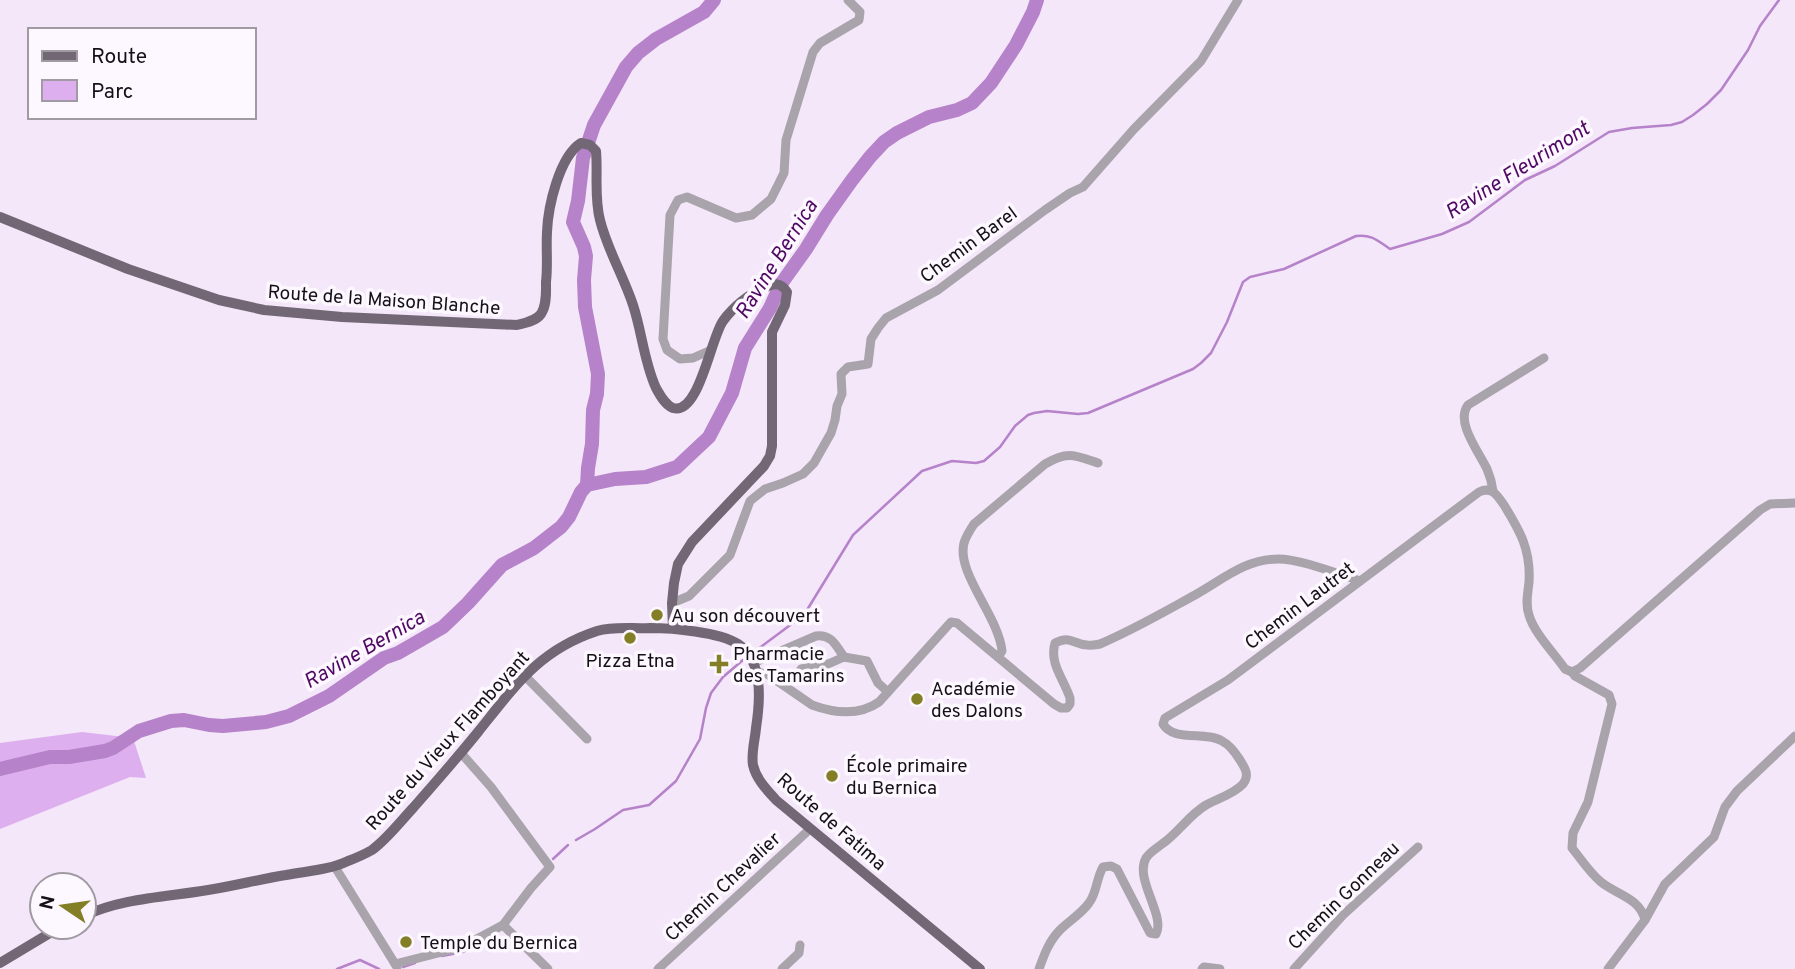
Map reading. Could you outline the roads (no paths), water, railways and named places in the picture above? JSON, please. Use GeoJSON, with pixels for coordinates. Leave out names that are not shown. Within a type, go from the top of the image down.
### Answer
{"type":"FeatureCollection","features":[{"type":"Feature","properties":{"kind":"main road","name":"Route de la Maison Blanche"},"geometry":{"type":"LineString","coordinates":[[0,217],[141,274],[219,300],[264,310],[517,326],[538,317],[544,308],[549,216],[559,178],[573,148],[581,143],[590,145],[596,151],[596,194],[600,222],[634,309],[656,387],[665,403],[677,409],[692,400],[702,380],[710,350],[722,322],[747,298],[774,284],[785,288],[788,296],[772,332],[770,456],[764,466],[691,542],[678,564],[672,603],[673,628]]}},
{"type":"Feature","properties":{"kind":"main road"},"geometry":{"type":"LineString","coordinates":[[673,628],[737,643],[747,652],[755,667]]}},
{"type":"Feature","properties":{"kind":"main road","name":"Route du Vieux Flamboyant"},"geometry":{"type":"LineString","coordinates":[[98,910],[132,901],[335,867],[372,849],[426,794],[524,675],[546,656],[559,647],[598,631],[673,628]]}},
{"type":"Feature","properties":{"kind":"main road","name":"Route de Fatima"},"geometry":{"type":"LineString","coordinates":[[755,667],[758,715],[753,764],[764,787],[810,829],[980,969]]}},
{"type":"Feature","properties":{"kind":"main road"},"geometry":{"type":"LineString","coordinates":[[0,963],[37,941]]}},
{"type":"Feature","properties":{"kind":"street"},"geometry":{"type":"LineString","coordinates":[[710,350],[693,358],[680,359],[667,350],[663,339],[670,215],[678,200],[687,197],[736,218],[752,215],[771,199],[784,173],[786,140],[813,51],[820,43],[859,20],[860,12],[848,0]]}},
{"type":"Feature","properties":{"kind":"street","name":"Chemin Barel"},"geometry":{"type":"LineString","coordinates":[[672,603],[689,596],[730,555],[750,500],[765,489],[803,474],[814,463],[831,433],[842,394],[841,374],[848,367],[867,364],[871,339],[886,318],[938,290],[1070,193],[1083,187],[1134,129],[1201,61],[1238,0]]}},
{"type":"Feature","properties":{"kind":"street"},"geometry":{"type":"LineString","coordinates":[[1544,358],[1468,405],[1464,423],[1487,469],[1493,491],[1523,536],[1529,580],[1528,613],[1534,625],[1565,669],[1609,695],[1612,704],[1588,802],[1573,834],[1572,848],[1601,883],[1637,904],[1645,920]]}},
{"type":"Feature","properties":{"kind":"street"},"geometry":{"type":"LineString","coordinates":[[998,657],[1002,651],[1002,641],[964,564],[963,551],[968,534],[974,524],[1045,464],[1069,454],[1098,463]]}},
{"type":"Feature","properties":{"kind":"street","name":"Chemin Lautret"},"geometry":{"type":"LineString","coordinates":[[1039,969],[1045,952],[1057,933],[1087,906],[1094,896],[1098,876],[1103,867],[1111,866],[1117,869],[1150,933],[1156,934],[1159,924],[1148,891],[1144,860],[1203,807],[1243,784],[1247,775],[1245,768],[1233,749],[1220,739],[1173,733],[1165,729],[1165,718],[1228,680],[1479,492],[1486,489],[1493,491]]}},
{"type":"Feature","properties":{"kind":"street"},"geometry":{"type":"LineString","coordinates":[[1572,672],[1623,631],[1760,510],[1770,505],[1795,503]]}},
{"type":"Feature","properties":{"kind":"street"},"geometry":{"type":"LineString","coordinates":[[844,657],[824,635],[771,655],[755,667],[812,705],[830,711],[867,710],[879,702],[951,622],[957,623],[1054,704],[1067,708],[1070,698],[1053,660],[1055,643],[1062,639],[1089,646],[1100,644],[1162,614],[1228,574],[1260,560],[1281,559],[1301,563],[1360,581]]}},
{"type":"Feature","properties":{"kind":"street"},"geometry":{"type":"LineString","coordinates":[[802,668],[828,664],[844,657],[867,662],[878,683],[888,692]]}},
{"type":"Feature","properties":{"kind":"street"},"geometry":{"type":"LineString","coordinates":[[524,675],[587,739]]}},
{"type":"Feature","properties":{"kind":"street"},"geometry":{"type":"LineString","coordinates":[[1608,969],[1645,920],[1665,884],[1714,836],[1725,807],[1737,791],[1795,736]]}},
{"type":"Feature","properties":{"kind":"street"},"geometry":{"type":"LineString","coordinates":[[335,867],[396,966],[463,947],[503,925],[550,867],[491,788],[461,753]]}},
{"type":"Feature","properties":{"kind":"street","name":"Chemin Chevalier"},"geometry":{"type":"LineString","coordinates":[[658,969],[810,829]]}},
{"type":"Feature","properties":{"kind":"street","name":"Chemin Gonneau"},"geometry":{"type":"LineString","coordinates":[[1294,969],[1343,915],[1418,847]]}},
{"type":"Feature","properties":{"kind":"street"},"geometry":{"type":"LineString","coordinates":[[503,925],[548,969]]}},
{"type":"Feature","properties":{"kind":"street"},"geometry":{"type":"LineString","coordinates":[[782,969],[799,953],[800,945]]}},
{"type":"Feature","properties":{"kind":"street"},"geometry":{"type":"LineString","coordinates":[[1202,969],[1220,969]]}},
{"type":"Feature","properties":{"kind":"waterway"},"geometry":{"type":"LineString","coordinates":[[587,485],[598,374],[585,307],[586,256],[573,222],[583,158],[594,125],[626,67],[656,39],[704,12],[714,0]]}},
{"type":"Feature","properties":{"kind":"waterway","name":"Ravine Bernica"},"geometry":{"type":"LineString","coordinates":[[0,769],[50,757],[105,751],[139,731],[171,721],[184,720],[223,726],[266,722],[289,716],[329,696],[384,658],[443,627],[502,565],[534,548],[561,527],[587,485],[615,479],[646,477],[677,467],[709,437],[732,393],[745,348],[770,308],[781,284],[852,180],[884,142],[897,133],[929,117],[972,103],[991,83],[1016,45],[1037,0]]}},
{"type":"Feature","properties":{"kind":"waterway","name":"Ravine Fleurimont"},"geometry":{"type":"LineString","coordinates":[[758,649],[807,610],[853,535],[922,471],[952,461],[984,461],[1028,415],[1047,411],[1088,413],[1193,369],[1211,353],[1243,282],[1250,277],[1284,269],[1356,236],[1371,237],[1390,249],[1442,234],[1469,222],[1525,180],[1555,166],[1609,132],[1682,122],[1721,90],[1779,0]]}},
{"type":"Feature","properties":{"kind":"waterway","name":"Ravine Fleurimont"},"geometry":{"type":"LineString","coordinates":[[576,840],[623,810],[649,805],[676,781],[700,739],[711,693],[723,677],[743,660]]}},
{"type":"Feature","properties":{"kind":"waterway","name":"Ravine Fleurimont"},"geometry":{"type":"LineString","coordinates":[[553,859],[568,845]]}},
{"type":"Feature","properties":{"kind":"waterway","name":"Ravine Fleurimont"},"geometry":{"type":"LineString","coordinates":[[442,956],[463,952],[484,940]]}},
{"type":"Feature","properties":{"kind":"waterway","name":"Ravine Fleurimont"},"geometry":{"type":"LineString","coordinates":[[337,969],[360,960],[379,969]]}},
{"type":"Feature","properties":{"kind":"waterway","name":"Ravine Fleurimont"},"geometry":{"type":"LineString","coordinates":[[403,967],[415,963]]}},
{"type":"Feature","properties":{"kind":"place","name":"Au son découvert"},"geometry":{"type":"Point","coordinates":[657,615]}},
{"type":"Feature","properties":{"kind":"place","name":"Pizza Etna"},"geometry":{"type":"Point","coordinates":[630,638]}},
{"type":"Feature","properties":{"kind":"place","name":"Pharmacie des Tamarins"},"geometry":{"type":"Point","coordinates":[719,664]}},
{"type":"Feature","properties":{"kind":"place","name":"Académie des Dalons"},"geometry":{"type":"Point","coordinates":[917,699]}},
{"type":"Feature","properties":{"kind":"place","name":"École primaire du Bernica"},"geometry":{"type":"Point","coordinates":[832,776]}},
{"type":"Feature","properties":{"kind":"place","name":"Temple du Bernica"},"geometry":{"type":"Point","coordinates":[406,942]}}]}
